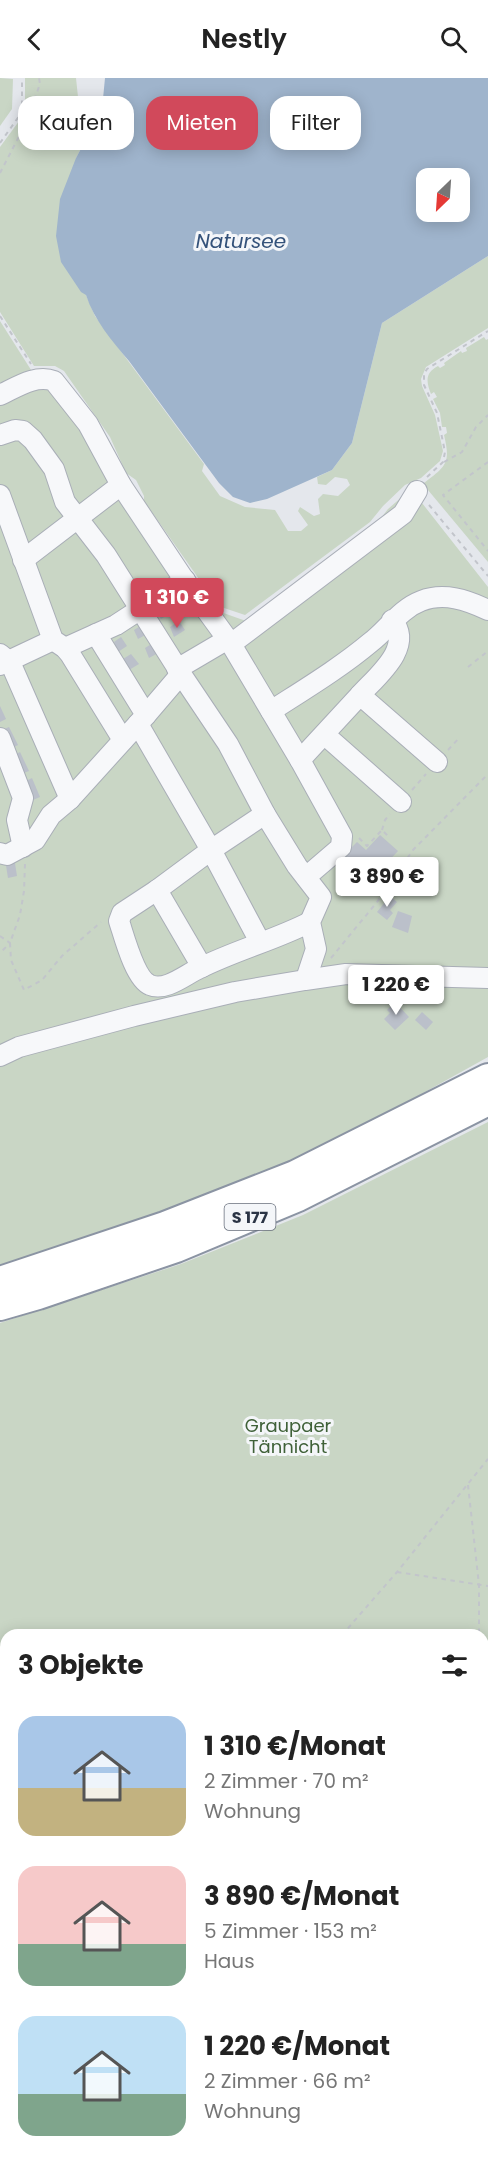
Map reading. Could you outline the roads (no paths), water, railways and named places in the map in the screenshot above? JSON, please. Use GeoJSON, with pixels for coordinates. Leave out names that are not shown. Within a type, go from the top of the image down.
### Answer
{"type":"FeatureCollection","features":[{"type":"Feature","properties":{"kind":"highway","name":"S 177"},"geometry":{"type":"LineString","coordinates":[[0,1281],[165,1226],[295,1175],[488,1078]]}},
{"type":"Feature","properties":{"kind":"highway","name":"S 177"},"geometry":{"type":"LineString","coordinates":[[0,1306],[176,1248],[277,1205],[488,1101]]}},
{"type":"Feature","properties":{"kind":"street"},"geometry":{"type":"LineString","coordinates":[[0,395],[38,378],[54,381],[88,424],[121,485],[230,642],[272,711],[342,836],[341,847],[306,877]]}},
{"type":"Feature","properties":{"kind":"street"},"geometry":{"type":"LineString","coordinates":[[0,435],[15,430],[23,431],[33,440],[54,469],[65,502],[106,555],[228,744],[265,814],[321,897],[310,922],[316,949],[312,978]]}},
{"type":"Feature","properties":{"kind":"street"},"geometry":{"type":"LineString","coordinates":[[23,560],[121,485]]}},
{"type":"Feature","properties":{"kind":"street"},"geometry":{"type":"LineString","coordinates":[[0,853],[8,855],[35,840],[51,815],[70,799],[142,720],[179,671],[230,642],[403,514],[417,491]]}},
{"type":"Feature","properties":{"kind":"street"},"geometry":{"type":"LineString","coordinates":[[0,495],[5,525],[23,560],[59,644],[123,740]]}},
{"type":"Feature","properties":{"kind":"street"},"geometry":{"type":"LineString","coordinates":[[70,799],[3,660],[96,634],[116,625],[185,580]]}},
{"type":"Feature","properties":{"kind":"street"},"geometry":{"type":"LineString","coordinates":[[272,711],[352,657],[374,640],[392,620],[420,601],[438,597],[458,598],[488,609]]}},
{"type":"Feature","properties":{"kind":"street"},"geometry":{"type":"LineString","coordinates":[[300,760],[392,659],[400,638],[392,620]]}},
{"type":"Feature","properties":{"kind":"street"},"geometry":{"type":"LineString","coordinates":[[96,634],[260,942]]}},
{"type":"Feature","properties":{"kind":"street"},"geometry":{"type":"LineString","coordinates":[[360,695],[437,762]]}},
{"type":"Feature","properties":{"kind":"street"},"geometry":{"type":"LineString","coordinates":[[325,735],[401,802]]}},
{"type":"Feature","properties":{"kind":"street"},"geometry":{"type":"LineString","coordinates":[[0,738],[22,798],[17,820],[23,847]]}},
{"type":"Feature","properties":{"kind":"street"},"geometry":{"type":"LineString","coordinates":[[265,814],[211,850],[157,891],[122,913],[118,921],[140,978],[150,985],[162,987],[202,967],[260,942],[292,932],[310,922]]}},
{"type":"Feature","properties":{"kind":"street"},"geometry":{"type":"LineString","coordinates":[[157,891],[202,967]]}},
{"type":"Feature","properties":{"kind":"street"},"geometry":{"type":"LineString","coordinates":[[0,1056],[19,1047],[145,1013],[235,992],[312,978],[346,974],[488,978]]}},
{"type":"Feature","properties":{"kind":"water","name":"Natursee"},"geometry":{"type":"Polygon","coordinates":[[[105,78],[488,78],[488,256],[382,323],[352,443],[332,470],[267,499],[250,503],[233,497],[219,483],[110,338],[99,322],[86,295],[81,292],[61,262],[56,236],[60,199],[80,150],[134,150],[134,96],[103,96],[105,78]]]}},
{"type":"Feature","properties":{"kind":"park label","name":"Graupaer Tännicht"},"geometry":{"type":"Point","coordinates":[288,1436]}}]}
